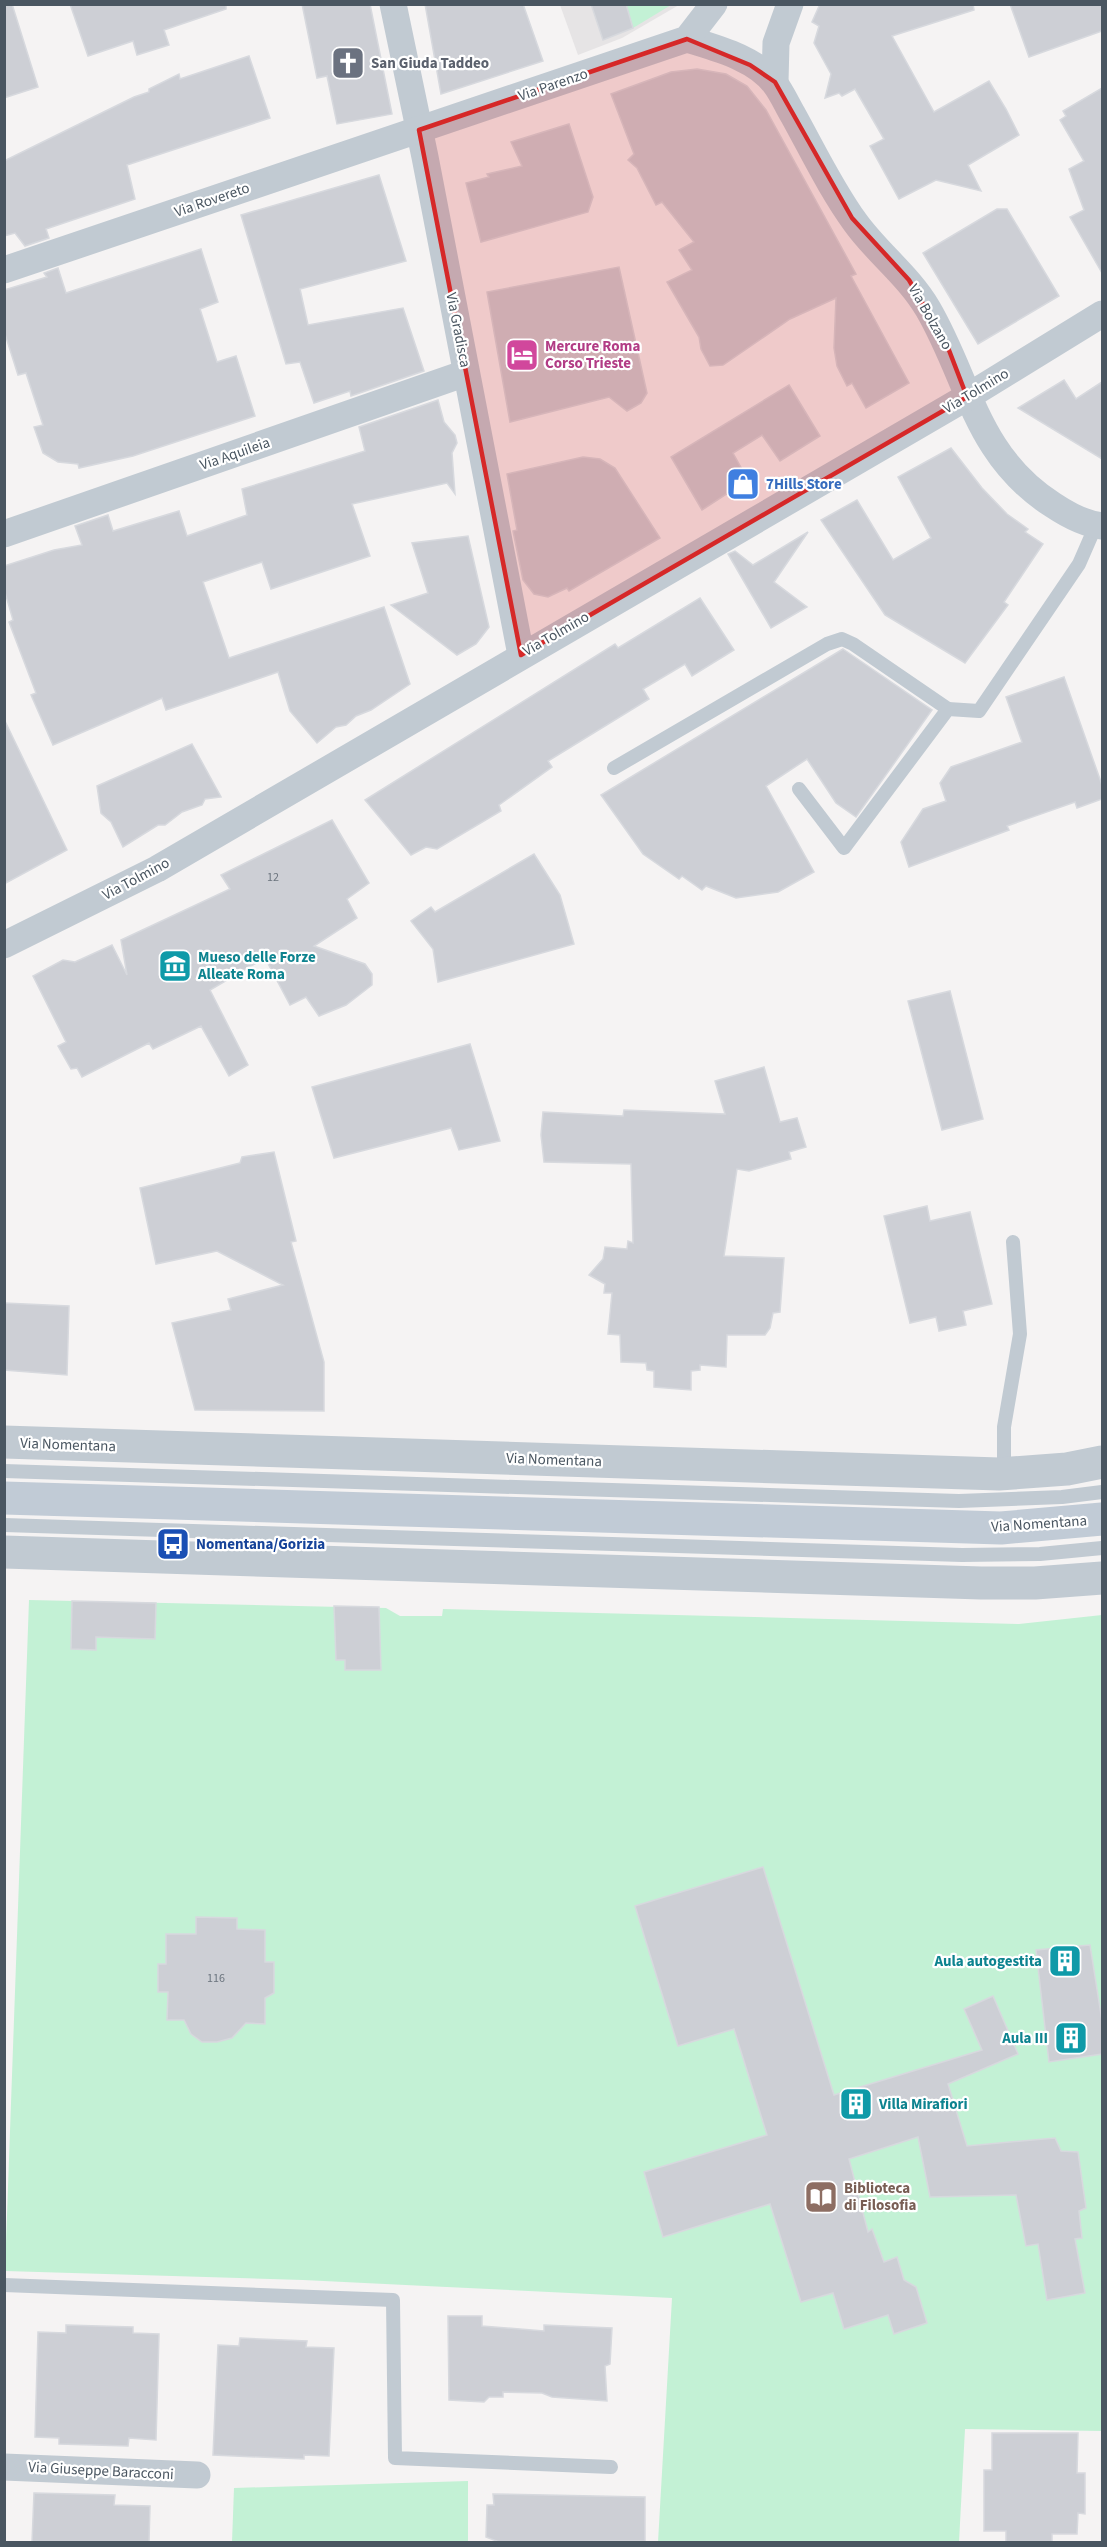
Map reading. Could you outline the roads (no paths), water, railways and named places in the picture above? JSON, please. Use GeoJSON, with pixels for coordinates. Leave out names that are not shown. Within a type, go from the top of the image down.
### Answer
{"type":"FeatureCollection","features":[{"type":"Feature","properties":{"kind":"main road","name":"Via Nomentana"},"geometry":{"type":"LineString","coordinates":[[4,1498],[1001,1528],[1102,1519]]}},
{"type":"Feature","properties":{"kind":"street","name":"Via Gradisca"},"geometry":{"type":"LineString","coordinates":[[393,4],[520,655]]}},
{"type":"Feature","properties":{"kind":"street"},"geometry":{"type":"LineString","coordinates":[[714,4],[687,39],[727,51],[775,82]]}},
{"type":"Feature","properties":{"kind":"street"},"geometry":{"type":"LineString","coordinates":[[775,82],[776,43],[790,4]]}},
{"type":"Feature","properties":{"kind":"street","name":"Via Parenzo"},"geometry":{"type":"LineString","coordinates":[[419,130],[687,39]]}},
{"type":"Feature","properties":{"kind":"street","name":"Via Bolzano"},"geometry":{"type":"LineString","coordinates":[[775,82],[852,219],[909,280],[928,309],[955,362],[966,397],[993,445],[1025,484],[1059,509],[1100,526]]}},
{"type":"Feature","properties":{"kind":"street","name":"Via Rovereto"},"geometry":{"type":"LineString","coordinates":[[4,270],[419,130]]}},
{"type":"Feature","properties":{"kind":"street","name":"Via Tolmino"},"geometry":{"type":"LineString","coordinates":[[4,945],[157,870],[520,655],[966,397],[1102,314]]}},
{"type":"Feature","properties":{"kind":"street","name":"Via Aquileia"},"geometry":{"type":"LineString","coordinates":[[4,534],[466,374]]}},
{"type":"Feature","properties":{"kind":"street","name":"Via Nomentana"},"geometry":{"type":"LineString","coordinates":[[4,1442],[1004,1473],[1067,1469],[1102,1462]]}},
{"type":"Feature","properties":{"kind":"street"},"geometry":{"type":"LineString","coordinates":[[4,1552],[969,1582],[1035,1583],[1102,1578]]}},
{"type":"Feature","properties":{"kind":"street","name":"Via Giuseppe Baracconi"},"geometry":{"type":"LineString","coordinates":[[4,2467],[197,2475]]}},
{"type":"Feature","properties":{"kind":"lane"},"geometry":{"type":"LineString","coordinates":[[614,768],[827,644],[842,639],[853,644],[948,709],[979,711],[1079,564],[1100,526]]}},
{"type":"Feature","properties":{"kind":"lane"},"geometry":{"type":"LineString","coordinates":[[799,789],[844,848],[948,709]]}},
{"type":"Feature","properties":{"kind":"lane"},"geometry":{"type":"LineString","coordinates":[[1004,1473],[1004,1427],[1020,1334],[1013,1242]]}},
{"type":"Feature","properties":{"kind":"lane","name":"Via Nomentana"},"geometry":{"type":"LineString","coordinates":[[4,1471],[959,1501],[1062,1497],[1102,1492]]}},
{"type":"Feature","properties":{"kind":"lane","name":"Via Nomentana"},"geometry":{"type":"LineString","coordinates":[[4,1525],[962,1555],[1040,1554],[1102,1548]]}},
{"type":"Feature","properties":{"kind":"lane"},"geometry":{"type":"LineString","coordinates":[[4,2285],[393,2300],[395,2458],[611,2467]]}},
{"type":"Feature","properties":{"kind":"place","name":"San Giuda Taddeo"},"geometry":{"type":"Point","coordinates":[348,63]}},
{"type":"Feature","properties":{"kind":"place","name":"Mercure Roma Corso Trieste"},"geometry":{"type":"Point","coordinates":[522,355]}},
{"type":"Feature","properties":{"kind":"place","name":"7Hills Store"},"geometry":{"type":"Point","coordinates":[743,484]}},
{"type":"Feature","properties":{"kind":"place","name":"Mueso delle Forze Alleate Roma"},"geometry":{"type":"Point","coordinates":[175,966]}},
{"type":"Feature","properties":{"kind":"place","name":"Nomentana/Gorizia"},"geometry":{"type":"Point","coordinates":[173,1544]}},
{"type":"Feature","properties":{"kind":"place","name":"Aula autogestita"},"geometry":{"type":"Point","coordinates":[1065,1961]}},
{"type":"Feature","properties":{"kind":"place","name":"Aula III"},"geometry":{"type":"Point","coordinates":[1071,2038]}},
{"type":"Feature","properties":{"kind":"place","name":"Villa Mirafiori"},"geometry":{"type":"Point","coordinates":[856,2104]}},
{"type":"Feature","properties":{"kind":"place","name":"Biblioteca di Filosofia"},"geometry":{"type":"Point","coordinates":[821,2197]}}]}
